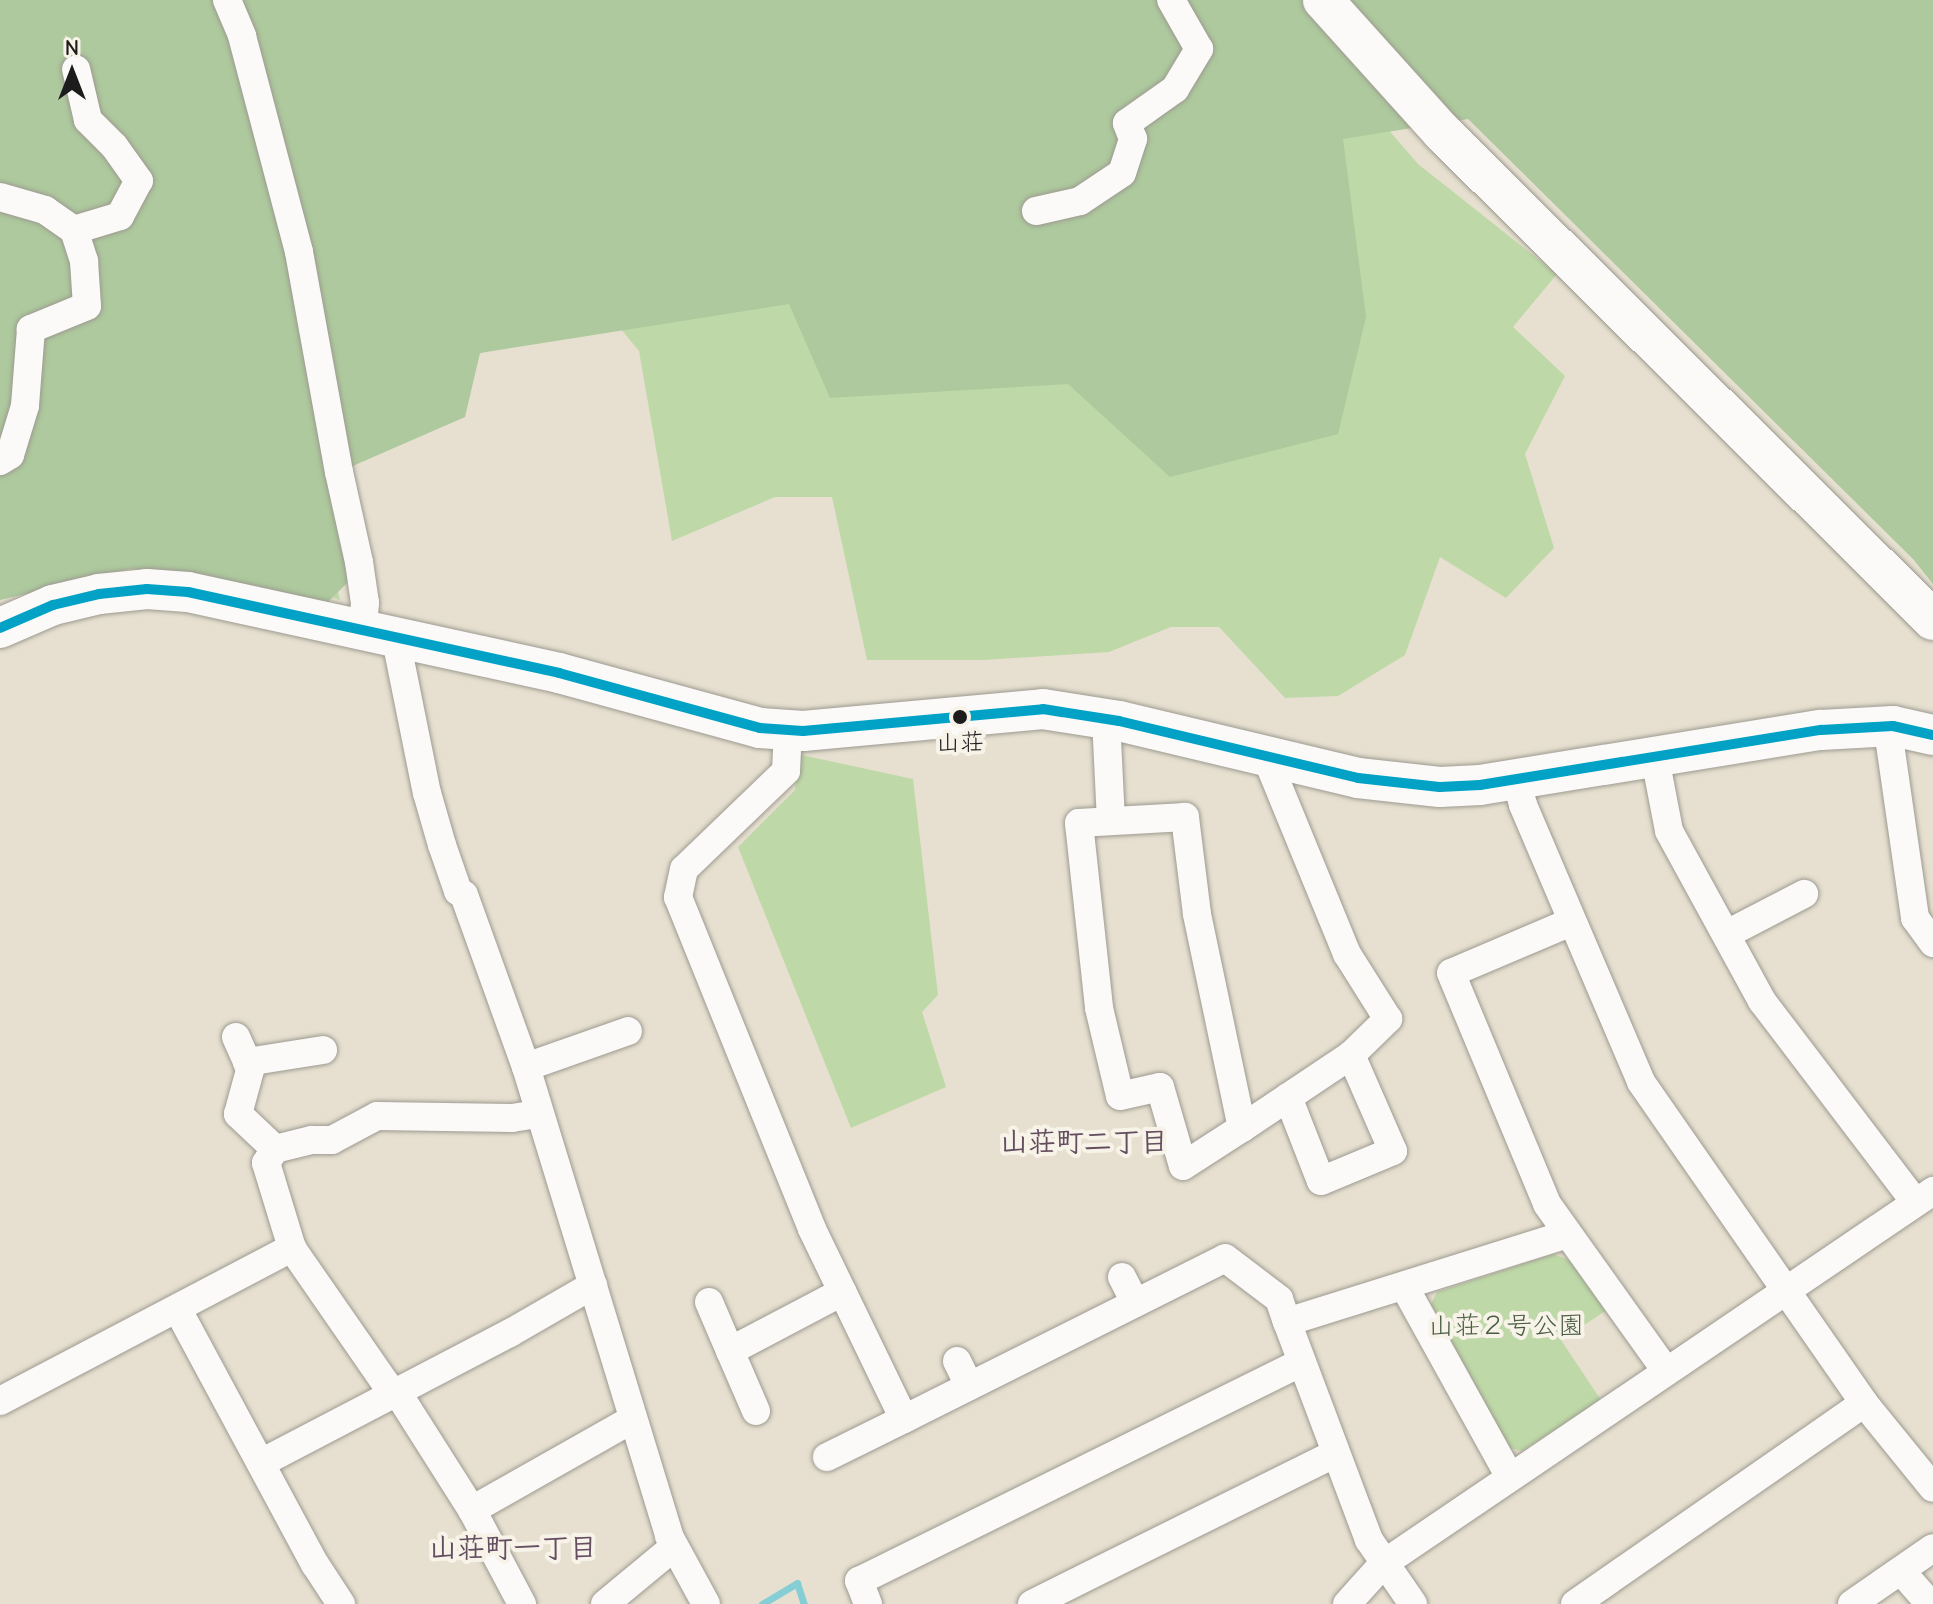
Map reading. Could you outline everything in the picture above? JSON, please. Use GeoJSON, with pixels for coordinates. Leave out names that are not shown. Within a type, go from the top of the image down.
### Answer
{"type":"FeatureCollection","features":[{"type":"Feature","properties":{"kind":"street"},"geometry":{"type":"LineString","coordinates":[[227,0],[242,36],[299,252],[365,603],[379,631],[442,845],[526,1067],[674,1547],[706,1604]]}},
{"type":"Feature","properties":{"kind":"street"},"geometry":{"type":"LineString","coordinates":[[1036,211],[1080,201],[1122,173],[1133,139],[1127,123],[1175,89],[1199,49],[1171,0]]}},
{"type":"Feature","properties":{"kind":"street"},"geometry":{"type":"LineString","coordinates":[[1323,0],[1442,132],[1933,620]]}},
{"type":"Feature","properties":{"kind":"street"},"geometry":{"type":"LineString","coordinates":[[74,230],[120,216],[139,181],[114,146],[88,120],[76,69]]}},
{"type":"Feature","properties":{"kind":"street"},"geometry":{"type":"LineString","coordinates":[[0,197],[45,210],[74,230],[84,261],[87,306],[31,329],[25,406],[10,455],[0,461]]}},
{"type":"Feature","properties":{"kind":"street"},"geometry":{"type":"LineString","coordinates":[[0,628],[53,605],[99,594],[147,589],[188,592],[379,631],[559,673],[760,728],[788,730],[1043,709],[1106,719],[1358,778],[1440,787],[1516,780],[1821,730],[1893,726],[1933,735]]}},
{"type":"Feature","properties":{"kind":"street"},"geometry":{"type":"LineString","coordinates":[[1106,719],[1111,821]]}},
{"type":"Feature","properties":{"kind":"street"},"geometry":{"type":"LineString","coordinates":[[1893,726],[1890,744],[1920,867],[1915,918],[1933,943]]}},
{"type":"Feature","properties":{"kind":"street"},"geometry":{"type":"LineString","coordinates":[[788,730],[786,771],[687,847],[678,897],[812,1229],[904,1419]]}},
{"type":"Feature","properties":{"kind":"street"},"geometry":{"type":"LineString","coordinates":[[1242,1128],[1197,914],[1185,817],[1079,823],[1099,1008],[1120,1096],[1160,1087],[1183,1166],[1242,1128],[1351,1055],[1388,1019],[1347,954],[1265,754]]}},
{"type":"Feature","properties":{"kind":"street"},"geometry":{"type":"LineString","coordinates":[[1347,1604],[1383,1564],[1924,1196],[1762,1001],[1669,831],[1655,758]]}},
{"type":"Feature","properties":{"kind":"street"},"geometry":{"type":"LineString","coordinates":[[1516,780],[1523,805],[1571,922],[1641,1082],[1864,1403],[1933,1488]]}},
{"type":"Feature","properties":{"kind":"street"},"geometry":{"type":"LineString","coordinates":[[1727,934],[1804,894]]}},
{"type":"Feature","properties":{"kind":"street"},"geometry":{"type":"LineString","coordinates":[[1571,922],[1451,973],[1547,1204],[1666,1371]]}},
{"type":"Feature","properties":{"kind":"street"},"geometry":{"type":"LineString","coordinates":[[526,1067],[628,1031]]}},
{"type":"Feature","properties":{"kind":"street"},"geometry":{"type":"LineString","coordinates":[[275,1149],[238,1114],[250,1070],[241,1049],[323,1050]]}},
{"type":"Feature","properties":{"kind":"street"},"geometry":{"type":"LineString","coordinates":[[1288,1097],[1321,1181],[1393,1151],[1351,1055]]}},
{"type":"Feature","properties":{"kind":"street"},"geometry":{"type":"LineString","coordinates":[[522,1604],[472,1510],[292,1248],[266,1163],[275,1149],[312,1140],[332,1140],[377,1116],[512,1118],[538,1114]]}},
{"type":"Feature","properties":{"kind":"street"},"geometry":{"type":"LineString","coordinates":[[1287,1322],[1568,1234]]}},
{"type":"Feature","properties":{"kind":"street"},"geometry":{"type":"LineString","coordinates":[[0,1401],[292,1248]]}},
{"type":"Feature","properties":{"kind":"street"},"geometry":{"type":"LineString","coordinates":[[827,1457],[904,1419],[963,1374],[1135,1303],[1225,1258],[1279,1299],[1369,1540],[1413,1604]]}},
{"type":"Feature","properties":{"kind":"street"},"geometry":{"type":"LineString","coordinates":[[1122,1277],[1135,1303]]}},
{"type":"Feature","properties":{"kind":"street"},"geometry":{"type":"LineString","coordinates":[[261,1463],[510,1333],[593,1285]]}},
{"type":"Feature","properties":{"kind":"street"},"geometry":{"type":"LineString","coordinates":[[1404,1286],[1510,1477]]}},
{"type":"Feature","properties":{"kind":"street"},"geometry":{"type":"LineString","coordinates":[[730,1351],[842,1292]]}},
{"type":"Feature","properties":{"kind":"street"},"geometry":{"type":"LineString","coordinates":[[709,1302],[756,1411]]}},
{"type":"Feature","properties":{"kind":"street"},"geometry":{"type":"LineString","coordinates":[[178,1310],[315,1564],[341,1604]]}},
{"type":"Feature","properties":{"kind":"street"},"geometry":{"type":"LineString","coordinates":[[868,1604],[859,1581],[1302,1362]]}},
{"type":"Feature","properties":{"kind":"street"},"geometry":{"type":"LineString","coordinates":[[1575,1604],[1864,1403]]}},
{"type":"Feature","properties":{"kind":"street"},"geometry":{"type":"LineString","coordinates":[[472,1510],[633,1419]]}},
{"type":"Feature","properties":{"kind":"street"},"geometry":{"type":"LineString","coordinates":[[1032,1604],[1336,1453]]}},
{"type":"Feature","properties":{"kind":"street"},"geometry":{"type":"LineString","coordinates":[[605,1604],[674,1547]]}},
{"type":"Feature","properties":{"kind":"street"},"geometry":{"type":"LineString","coordinates":[[1852,1604],[1933,1548]]}},
{"type":"Feature","properties":{"kind":"street"},"geometry":{"type":"LineString","coordinates":[[1901,1571],[1930,1604]]}},
{"type":"Feature","properties":{"kind":"green space"},"geometry":{"type":"Polygon","coordinates":[[[0,0],[1286,11],[1418,164],[1557,274],[1513,327],[1565,376],[1525,454],[1554,548],[1506,598],[1440,557],[1405,655],[1338,696],[1285,698],[1219,627],[1171,627],[1109,652],[984,660],[867,660],[832,497],[775,497],[672,541],[639,351],[591,293],[304,450],[340,600],[221,560],[0,0]]]}},
{"type":"Feature","properties":{"kind":"green space"},"geometry":{"type":"Polygon","coordinates":[[[0,0],[1933,0],[1933,584],[1913,559],[1468,119],[1343,139],[1366,317],[1338,434],[1170,477],[1068,384],[830,398],[789,304],[480,353],[465,417],[339,472],[350,580],[327,603],[181,572],[130,569],[0,600],[0,0]]]}},
{"type":"Feature","properties":{"kind":"green space"},"geometry":{"type":"Polygon","coordinates":[[[797,754],[913,779],[938,995],[922,1012],[946,1087],[851,1128],[738,847],[795,790],[797,754]]]}},
{"type":"Feature","properties":{"kind":"green space","name":"山荘２号公園"},"geometry":{"type":"Polygon","coordinates":[[[1553,1254],[1572,1261],[1607,1310],[1561,1340],[1601,1400],[1522,1451],[1508,1448],[1431,1304],[1437,1292],[1553,1254]]]}},
{"type":"Feature","properties":{"kind":"waterway"},"geometry":{"type":"LineString","coordinates":[[762,1604],[797,1583],[804,1604]]}},
{"type":"Feature","properties":{"kind":"transit line"},"geometry":{"type":"LineString","coordinates":[[0,628],[53,605],[99,594],[147,589],[188,592],[559,673],[760,728],[803,731],[1043,709],[1119,721],[1358,778],[1440,787],[1480,785],[1821,730],[1893,726],[1933,735]]}},
{"type":"Feature","properties":{"kind":"place","name":"山荘"},"geometry":{"type":"Point","coordinates":[960,717]}},
{"type":"Feature","properties":{"kind":"district","name":"山荘町二丁目"},"geometry":{"type":"Point","coordinates":[1084,1142]}},
{"type":"Feature","properties":{"kind":"district","name":"山荘町一丁目"},"geometry":{"type":"Point","coordinates":[513,1548]}}]}
